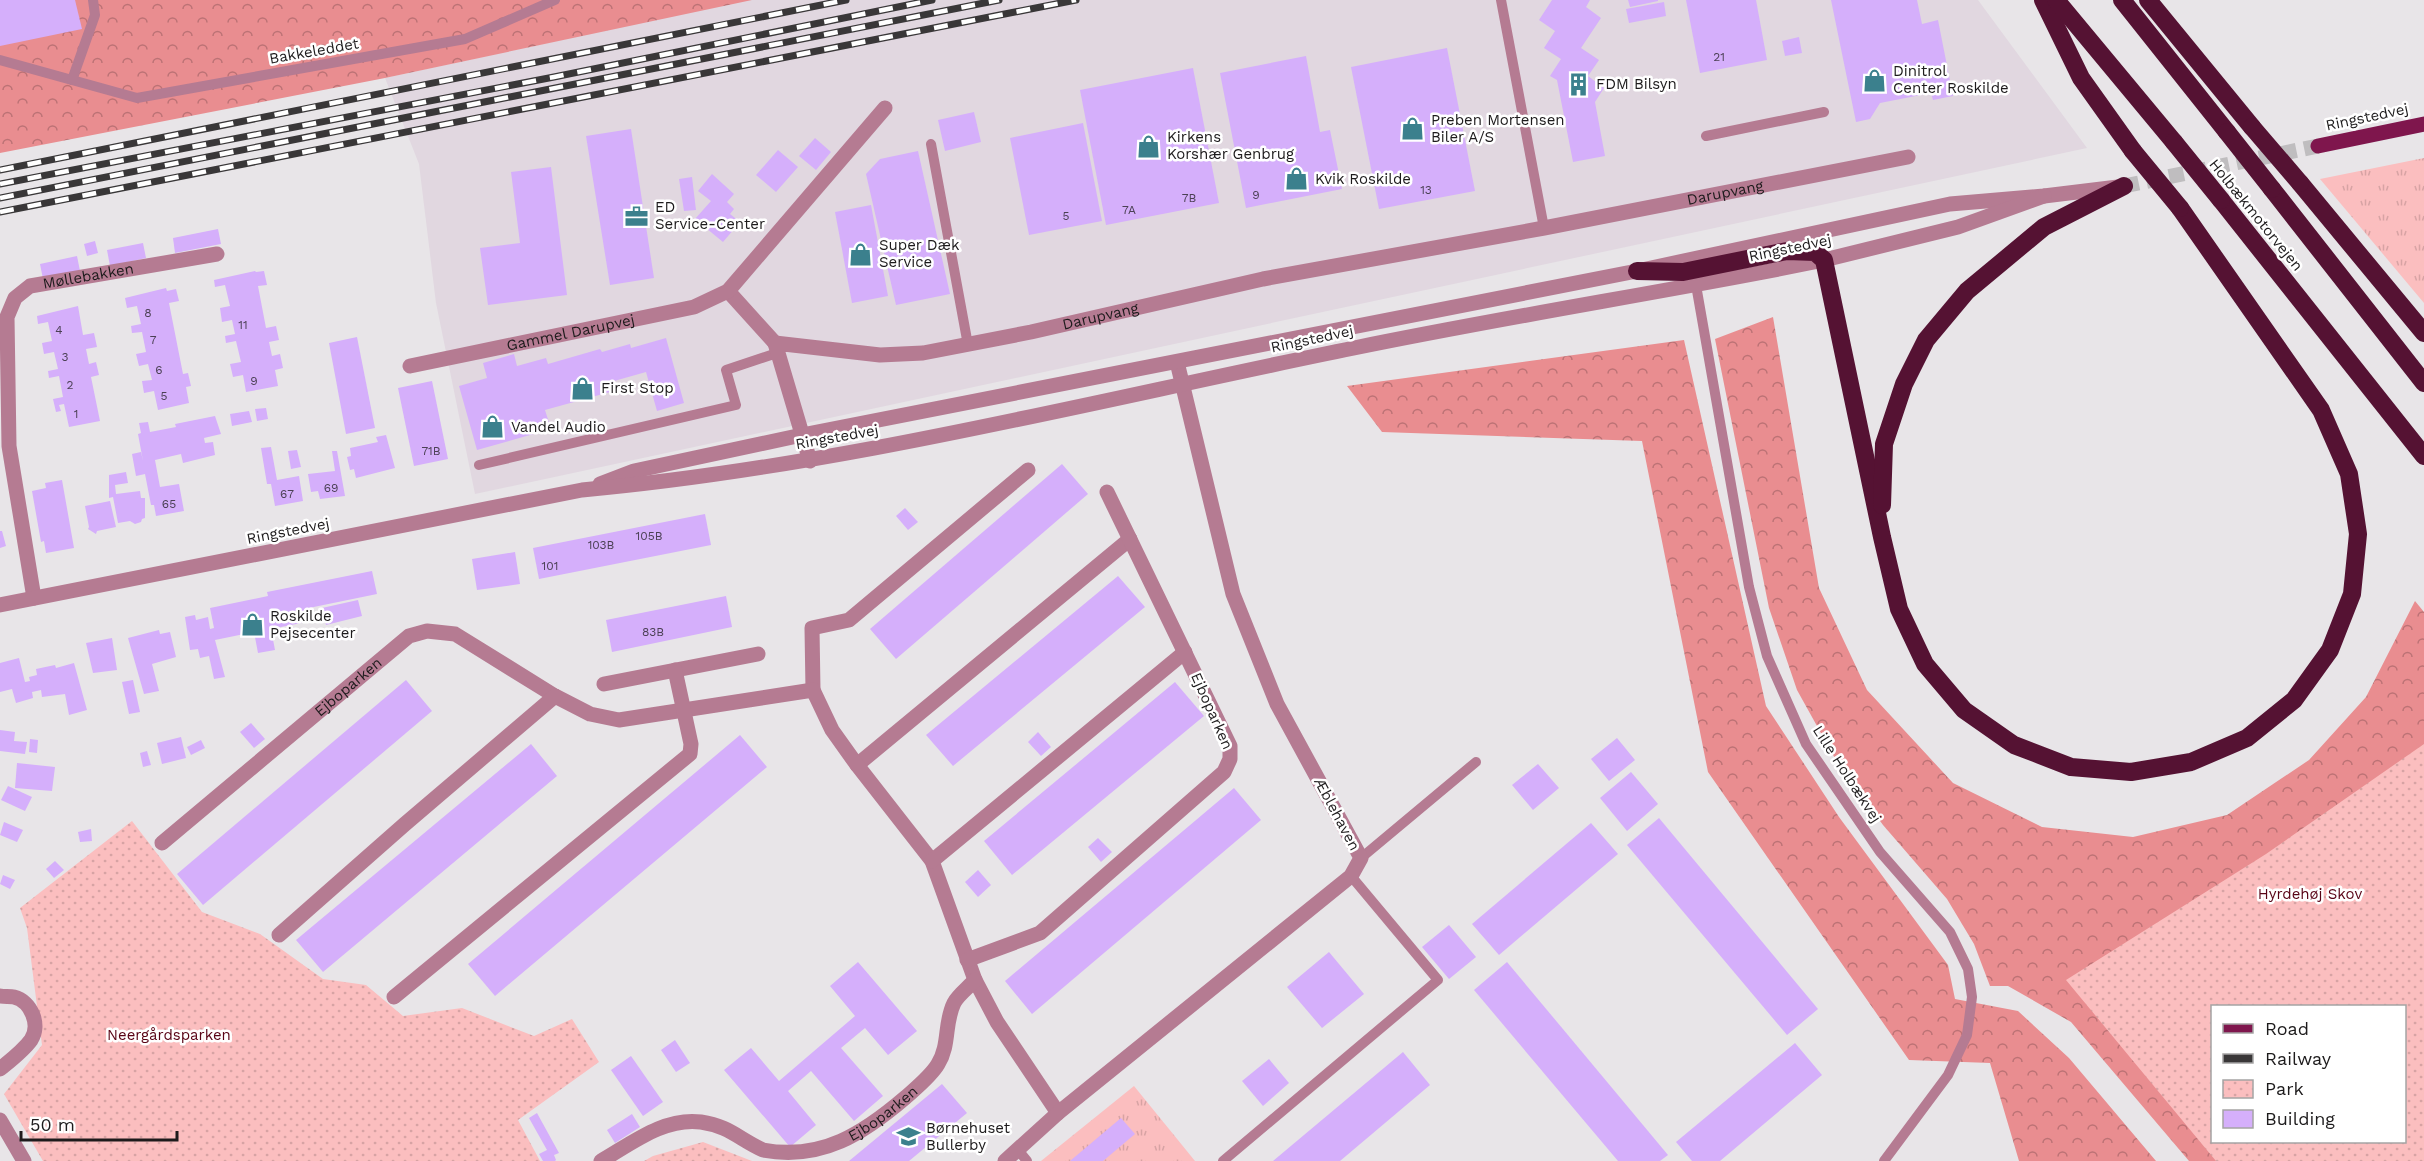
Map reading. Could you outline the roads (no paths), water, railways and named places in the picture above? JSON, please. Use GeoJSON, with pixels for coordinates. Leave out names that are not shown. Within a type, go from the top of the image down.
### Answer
{"type":"FeatureCollection","features":[{"type":"Feature","properties":{"kind":"highway"},"geometry":{"type":"LineString","coordinates":[[1637,271],[1683,272],[1787,251],[1815,252],[1824,260],[1899,609],[1925,664],[1964,711],[2014,745],[2071,767],[2131,772],[2192,762],[2247,738],[2294,699],[2330,650],[2352,594],[2358,534],[2349,474],[2321,410],[2180,208],[2133,151],[2082,78],[2043,0]]}},
{"type":"Feature","properties":{"kind":"highway","name":"Holbækmotorvejen"},"geometry":{"type":"LineString","coordinates":[[2056,0],[2221,200],[2424,456]]}},
{"type":"Feature","properties":{"kind":"highway","name":"Holbækmotorvejen"},"geometry":{"type":"LineString","coordinates":[[2122,0],[2424,383]]}},
{"type":"Feature","properties":{"kind":"highway"},"geometry":{"type":"LineString","coordinates":[[2148,0],[2424,333]]}},
{"type":"Feature","properties":{"kind":"highway"},"geometry":{"type":"LineString","coordinates":[[1882,537],[1884,444],[1904,384],[1926,340],[1967,291],[2044,227],[2124,186]]}},
{"type":"Feature","properties":{"kind":"main road","name":"Ringstedvej"},"geometry":{"type":"LineString","coordinates":[[2318,146],[2424,124]]}},
{"type":"Feature","properties":{"kind":"street","name":"Gammel Darupvej"},"geometry":{"type":"LineString","coordinates":[[410,366],[694,308],[728,291],[885,108]]}},
{"type":"Feature","properties":{"kind":"street","name":"Darupvang"},"geometry":{"type":"LineString","coordinates":[[776,348],[880,356],[923,353],[1263,279],[1544,228],[1908,157]]}},
{"type":"Feature","properties":{"kind":"street","name":"Ringstedvej"},"geometry":{"type":"LineString","coordinates":[[582,490],[634,471],[802,435],[1637,271],[1950,204],[2124,186]]}},
{"type":"Feature","properties":{"kind":"street","name":"Ringstedvej"},"geometry":{"type":"LineString","coordinates":[[0,605],[582,490],[673,482],[810,461],[1354,348],[1824,260],[1958,227],[2044,196]]}},
{"type":"Feature","properties":{"kind":"street","name":"Møllebakken"},"geometry":{"type":"LineString","coordinates":[[34,598],[9,446],[7,317],[15,298],[30,286],[217,254]]}},
{"type":"Feature","properties":{"kind":"street"},"geometry":{"type":"LineString","coordinates":[[728,291],[776,348],[810,461]]}},
{"type":"Feature","properties":{"kind":"street","name":"Æblehaven"},"geometry":{"type":"LineString","coordinates":[[1005,1161],[1022,1156],[1058,1113],[1351,876],[1361,858],[1277,704],[1233,594],[1177,362]]}},
{"type":"Feature","properties":{"kind":"street"},"geometry":{"type":"LineString","coordinates":[[1028,470],[849,620],[812,628],[813,690],[832,730],[932,861],[975,980],[997,1022],[1058,1113]]}},
{"type":"Feature","properties":{"kind":"street","name":"Ejboparken"},"geometry":{"type":"LineString","coordinates":[[967,960],[1040,933],[1224,772],[1230,759],[1230,746],[1107,492]]}},
{"type":"Feature","properties":{"kind":"street"},"geometry":{"type":"LineString","coordinates":[[857,765],[1130,539]]}},
{"type":"Feature","properties":{"kind":"street","name":"Ejboparken"},"geometry":{"type":"LineString","coordinates":[[162,843],[409,636],[428,631],[455,634],[555,696],[590,714],[619,720],[813,690]]}},
{"type":"Feature","properties":{"kind":"street","name":"Ejboparken"},"geometry":{"type":"LineString","coordinates":[[932,861],[1185,652]]}},
{"type":"Feature","properties":{"kind":"street"},"geometry":{"type":"LineString","coordinates":[[604,684],[758,654]]}},
{"type":"Feature","properties":{"kind":"street"},"geometry":{"type":"LineString","coordinates":[[394,997],[690,754],[692,744],[675,670]]}},
{"type":"Feature","properties":{"kind":"street"},"geometry":{"type":"LineString","coordinates":[[279,935],[555,696]]}},
{"type":"Feature","properties":{"kind":"street","name":"Ejboparken"},"geometry":{"type":"LineString","coordinates":[[601,1161],[653,1131],[675,1124],[700,1122],[729,1129],[761,1149],[780,1156],[801,1160],[823,1156],[848,1143],[907,1096],[938,1065],[948,1041],[948,1018],[954,1002],[975,980]]}},
{"type":"Feature","properties":{"kind":"street"},"geometry":{"type":"LineString","coordinates":[[0,996],[16,997],[29,1007],[36,1021],[34,1037],[0,1069]]}},
{"type":"Feature","properties":{"kind":"street"},"geometry":{"type":"LineString","coordinates":[[0,1120],[24,1161]]}},
{"type":"Feature","properties":{"kind":"lane"},"geometry":{"type":"LineString","coordinates":[[72,80],[95,15],[93,0]]}},
{"type":"Feature","properties":{"kind":"lane","name":"Bakkeleddet"},"geometry":{"type":"LineString","coordinates":[[0,60],[137,98],[465,39],[555,0]]}},
{"type":"Feature","properties":{"kind":"lane"},"geometry":{"type":"LineString","coordinates":[[1501,0],[1544,228]]}},
{"type":"Feature","properties":{"kind":"lane"},"geometry":{"type":"LineString","coordinates":[[1706,136],[1824,112]]}},
{"type":"Feature","properties":{"kind":"lane"},"geometry":{"type":"LineString","coordinates":[[931,144],[968,345]]}},
{"type":"Feature","properties":{"kind":"lane","name":"Lille Holbækvej"},"geometry":{"type":"LineString","coordinates":[[1696,285],[1749,586],[1767,656],[1806,744],[1880,852],[1950,932],[1968,969],[1972,997],[1967,1035],[1948,1075],[1884,1161]]}},
{"type":"Feature","properties":{"kind":"lane"},"geometry":{"type":"LineString","coordinates":[[479,465],[736,405],[726,370],[776,348]]}},
{"type":"Feature","properties":{"kind":"lane"},"geometry":{"type":"LineString","coordinates":[[1361,858],[1476,762]]}},
{"type":"Feature","properties":{"kind":"lane"},"geometry":{"type":"LineString","coordinates":[[1223,1161],[1438,980],[1351,876]]}},
{"type":"Feature","properties":{"kind":"tunnel"},"geometry":{"type":"LineString","coordinates":[[2124,186],[2318,146]]}},
{"type":"Feature","properties":{"kind":"railway"},"geometry":{"type":"LineString","coordinates":[[0,170],[846,0]]}},
{"type":"Feature","properties":{"kind":"railway"},"geometry":{"type":"LineString","coordinates":[[0,184],[554,77],[932,0]]}},
{"type":"Feature","properties":{"kind":"railway"},"geometry":{"type":"LineString","coordinates":[[0,198],[999,0]]}},
{"type":"Feature","properties":{"kind":"railway"},"geometry":{"type":"LineString","coordinates":[[0,212],[1076,0]]}},
{"type":"Feature","properties":{"kind":"place","name":"Dinitrol Center Roskilde"},"geometry":{"type":"Point","coordinates":[1875,80]}},
{"type":"Feature","properties":{"kind":"place","name":"FDM Bilsyn"},"geometry":{"type":"Point","coordinates":[1578,84]}},
{"type":"Feature","properties":{"kind":"place","name":"Preben Mortensen Biler A/S"},"geometry":{"type":"Point","coordinates":[1413,129]}},
{"type":"Feature","properties":{"kind":"place","name":"Kirkens Korshær Genbrug"},"geometry":{"type":"Point","coordinates":[1149,146]}},
{"type":"Feature","properties":{"kind":"place","name":"Kvik Roskilde"},"geometry":{"type":"Point","coordinates":[1297,179]}},
{"type":"Feature","properties":{"kind":"place","name":"ED Service-Center"},"geometry":{"type":"Point","coordinates":[637,216]}},
{"type":"Feature","properties":{"kind":"place","name":"Super Dæk Service"},"geometry":{"type":"Point","coordinates":[861,254]}},
{"type":"Feature","properties":{"kind":"place","name":"First Stop"},"geometry":{"type":"Point","coordinates":[583,388]}},
{"type":"Feature","properties":{"kind":"place","name":"Vandel Audio"},"geometry":{"type":"Point","coordinates":[493,427]}},
{"type":"Feature","properties":{"kind":"place","name":"Roskilde Pejsecenter"},"geometry":{"type":"Point","coordinates":[252,625]}},
{"type":"Feature","properties":{"kind":"place","name":"Børnehuset Bullerby"},"geometry":{"type":"Point","coordinates":[908,1137]}},
{"type":"Feature","properties":{"kind":"park label","name":"Hyrdehøj Skov"},"geometry":{"type":"Point","coordinates":[2310,894]}},
{"type":"Feature","properties":{"kind":"park label","name":"Neergårdsparken"},"geometry":{"type":"Point","coordinates":[169,1035]}}]}
